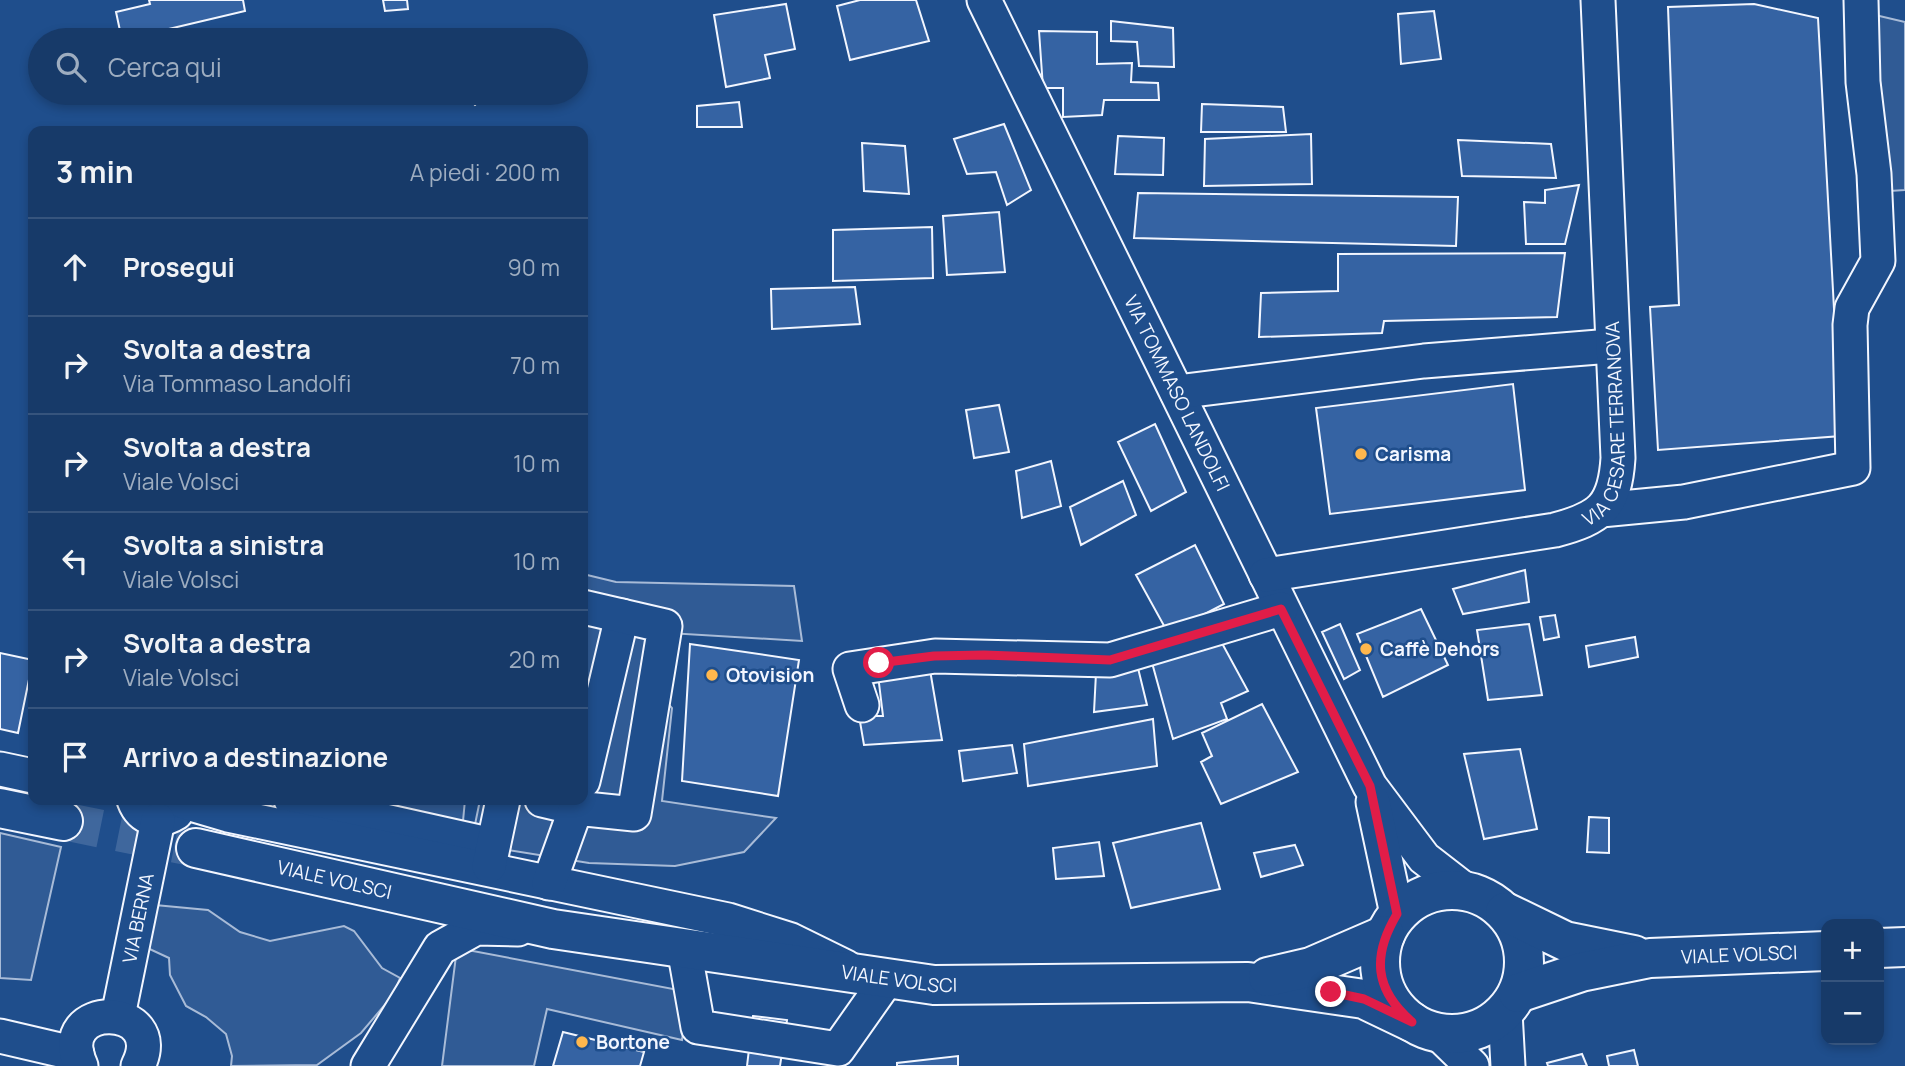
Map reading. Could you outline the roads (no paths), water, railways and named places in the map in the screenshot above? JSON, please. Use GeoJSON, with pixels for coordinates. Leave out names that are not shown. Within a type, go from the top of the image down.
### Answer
{"type":"FeatureCollection","features":[{"type":"Feature","properties":{"kind":"main road"},"geometry":{"type":"LineString","coordinates":[[0,808],[63,821]]}},
{"type":"Feature","properties":{"kind":"main road","name":"VIALE VOLSCI"},"geometry":{"type":"LineString","coordinates":[[196,848],[554,929],[934,985],[1248,982],[1364,999],[1425,1027],[1474,1031],[1511,1003],[1581,972],[1650,958],[1821,951]]}},
{"type":"Feature","properties":{"kind":"main road","name":"VIALE VOLSCI"},"geometry":{"type":"LineString","coordinates":[[1248,982],[1311,967],[1391,925],[1416,898],[1439,890],[1464,889],[1486,897],[1506,912],[1565,941],[1650,958]]}},
{"type":"Feature","properties":{"kind":"main road"},"geometry":{"type":"LineString","coordinates":[[1506,912],[1518,930],[1524,951],[1524,973],[1511,1003]]}},
{"type":"Feature","properties":{"kind":"main road"},"geometry":{"type":"LineString","coordinates":[[1391,925],[1381,974],[1397,1009],[1425,1027]]}},
{"type":"Feature","properties":{"kind":"main road"},"geometry":{"type":"LineString","coordinates":[[1884,948],[1905,947]]}},
{"type":"Feature","properties":{"kind":"street","name":"VIA TOMMASO LANDOLFI"},"geometry":{"type":"LineString","coordinates":[[984,0],[1370,786],[1424,858],[1464,889]]}},
{"type":"Feature","properties":{"kind":"street","name":"VIA CESARE TERRANOVA"},"geometry":{"type":"LineString","coordinates":[[1266,575],[1555,530],[1584,522],[1601,510],[1614,491],[1617,475],[1598,0]]}},
{"type":"Feature","properties":{"kind":"street"},"geometry":{"type":"LineString","coordinates":[[1601,510],[1684,502],[1853,468],[1850,325],[1853,308],[1878,261],[1874,174],[1863,92],[1861,0]]}},
{"type":"Feature","properties":{"kind":"street"},"geometry":{"type":"LineString","coordinates":[[1177,392],[1424,361],[1611,346]]}},
{"type":"Feature","properties":{"kind":"street"},"geometry":{"type":"LineString","coordinates":[[588,608],[665,626],[634,814],[588,799]]}},
{"type":"Feature","properties":{"kind":"street"},"geometry":{"type":"LineString","coordinates":[[862,705],[850,669],[934,656],[1110,660],[1281,609]]}},
{"type":"Feature","properties":{"kind":"street"},"geometry":{"type":"LineString","coordinates":[[588,758],[622,616]]}},
{"type":"Feature","properties":{"kind":"street"},"geometry":{"type":"LineString","coordinates":[[0,769],[28,775]]}},
{"type":"Feature","properties":{"kind":"street","name":"VIA TOMMASO LANDOLFI"},"geometry":{"type":"LineString","coordinates":[[1370,786],[1391,925]]}},
{"type":"Feature","properties":{"kind":"street"},"geometry":{"type":"LineString","coordinates":[[165,805],[490,857]]}},
{"type":"Feature","properties":{"kind":"street","name":"VIA BERNA"},"geometry":{"type":"LineString","coordinates":[[118,1016],[165,805]]}},
{"type":"Feature","properties":{"kind":"street"},"geometry":{"type":"LineString","coordinates":[[308,805],[490,857],[549,883],[728,920],[791,940],[874,976],[838,1049],[698,1027],[684,948]]}},
{"type":"Feature","properties":{"kind":"street"},"geometry":{"type":"LineString","coordinates":[[490,857],[502,805]]}},
{"type":"Feature","properties":{"kind":"street"},"geometry":{"type":"LineString","coordinates":[[549,883],[576,805]]}},
{"type":"Feature","properties":{"kind":"street","name":"VIALE VOLSCI"},"geometry":{"type":"LineString","coordinates":[[368,1066],[440,948],[476,928],[554,929]]}},
{"type":"Feature","properties":{"kind":"street"},"geometry":{"type":"LineString","coordinates":[[1508,1066],[1504,1038],[1511,1003]]}},
{"type":"Feature","properties":{"kind":"street"},"geometry":{"type":"LineString","coordinates":[[0,1037],[79,1060],[77,1043],[87,1024],[96,1018],[118,1016],[135,1027],[140,1035],[143,1044],[140,1065]]}},
{"type":"Feature","properties":{"kind":"street"},"geometry":{"type":"LineString","coordinates":[[1425,1027],[1472,1066]]}},
{"type":"Feature","properties":{"kind":"tunnel"},"geometry":{"type":"LineString","coordinates":[[63,821],[196,848]]}},
{"type":"Feature","properties":{"kind":"place","name":"Carisma"},"geometry":{"type":"Point","coordinates":[1361,454]}},
{"type":"Feature","properties":{"kind":"place","name":"Caffè Dehors"},"geometry":{"type":"Point","coordinates":[1366,649]}},
{"type":"Feature","properties":{"kind":"place","name":"Otovision"},"geometry":{"type":"Point","coordinates":[712,675]}},
{"type":"Feature","properties":{"kind":"place","name":"Bortone"},"geometry":{"type":"Point","coordinates":[582,1042]}}]}
